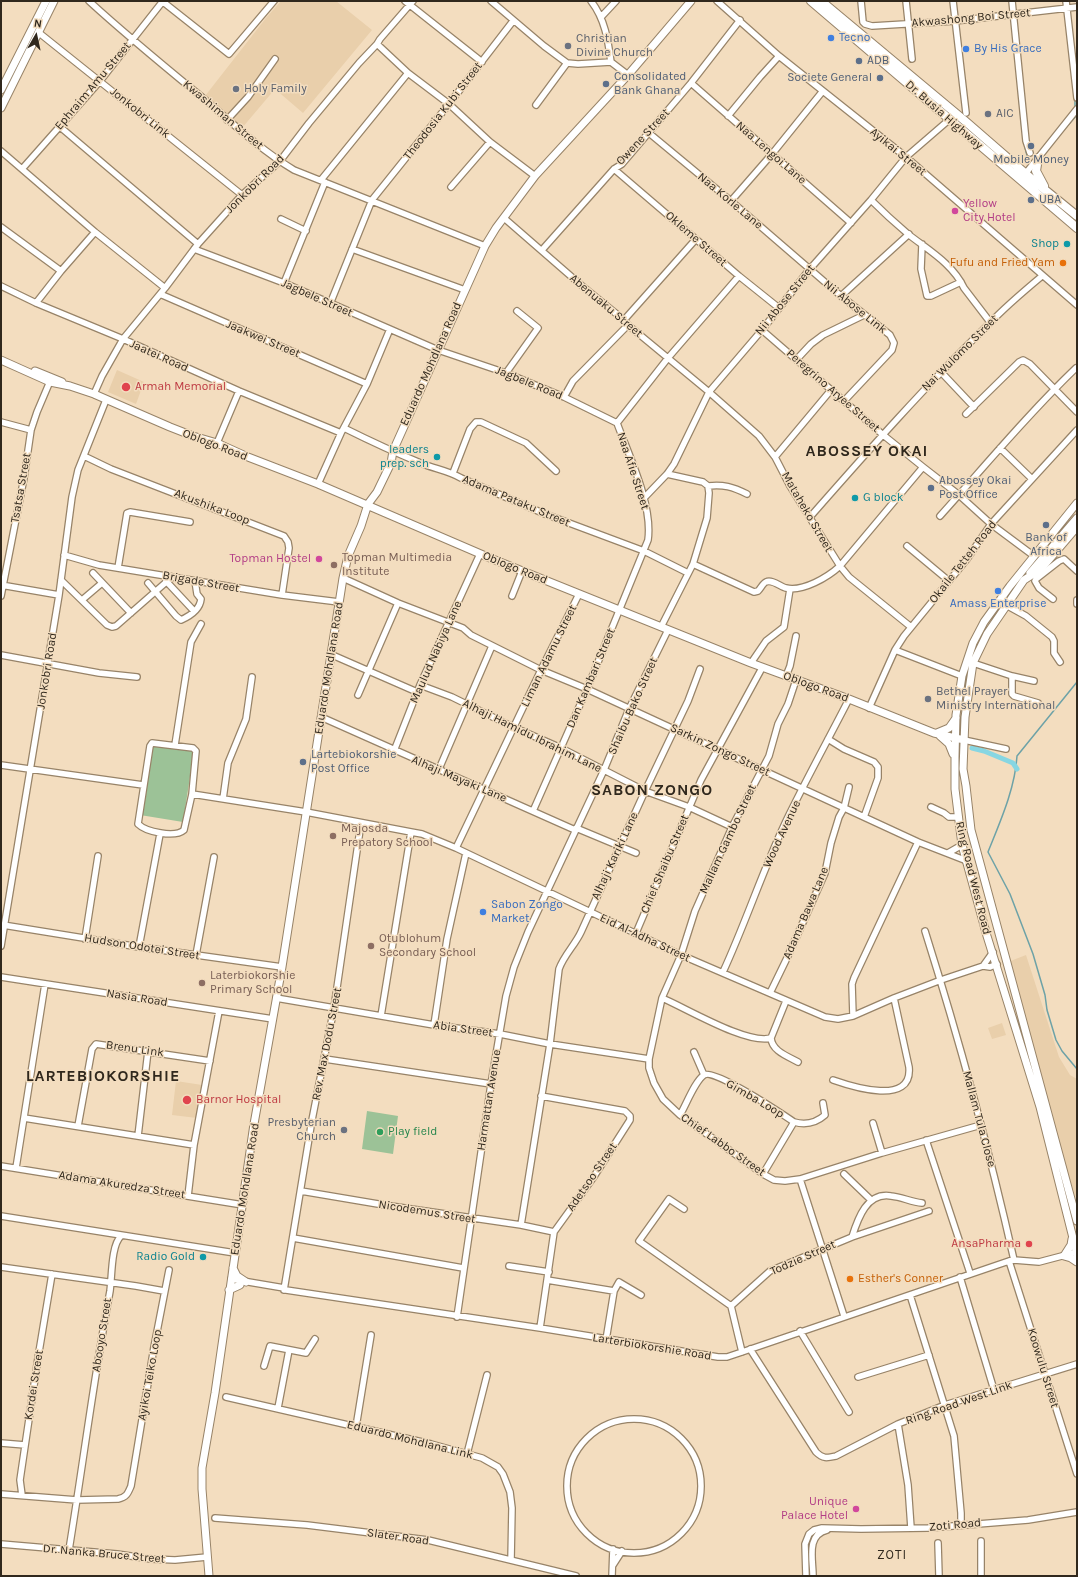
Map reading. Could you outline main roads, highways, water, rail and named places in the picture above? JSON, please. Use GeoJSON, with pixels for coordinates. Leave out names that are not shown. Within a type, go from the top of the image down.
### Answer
{"type":"FeatureCollection","features":[{"type":"Feature","properties":{"kind":"highway","name":"Dr. Busia Highway"},"geometry":{"type":"LineString","coordinates":[[811,1],[978,143],[1017,171],[1024,179],[1024,184],[1077,228]]}},
{"type":"Feature","properties":{"kind":"highway","name":"Dr. Busia Highway"},"geometry":{"type":"LineString","coordinates":[[821,1],[1077,216]]}},
{"type":"Feature","properties":{"kind":"highway"},"geometry":{"type":"LineString","coordinates":[[1038,158],[1036,171],[1042,183],[1051,194]]}},
{"type":"Feature","properties":{"kind":"main road"},"geometry":{"type":"LineString","coordinates":[[1,90],[46,1]]}},
{"type":"Feature","properties":{"kind":"main road"},"geometry":{"type":"LineString","coordinates":[[1,108],[54,1]]}},
{"type":"Feature","properties":{"kind":"main road","name":"Eduardo Mohdlana Road"},"geometry":{"type":"LineString","coordinates":[[209,1576],[202,1468],[243,1205],[254,1124],[282,967],[342,578],[348,556],[361,526],[368,504],[377,492],[391,463],[392,451],[485,246],[535,176],[628,74],[691,1]]}},
{"type":"Feature","properties":{"kind":"main road","name":"Oblogo Road"},"geometry":{"type":"LineString","coordinates":[[1,359],[94,394],[187,434],[217,443],[248,458],[368,504],[480,554],[762,668],[848,699],[934,733],[964,740]]}},
{"type":"Feature","properties":{"kind":"main road","name":"Ring Road West Road"},"geometry":{"type":"LineString","coordinates":[[1077,503],[1006,590],[984,622],[969,651],[962,676],[956,715],[955,738],[955,790],[962,845],[987,936],[993,951],[1040,1107],[1077,1253]]}},
{"type":"Feature","properties":{"kind":"main road"},"geometry":{"type":"LineString","coordinates":[[1025,579],[1033,566],[1077,508]]}},
{"type":"Feature","properties":{"kind":"main road"},"geometry":{"type":"LineString","coordinates":[[1024,569],[1033,566],[1077,518]]}},
{"type":"Feature","properties":{"kind":"main road","name":"Ring Road West Road"},"geometry":{"type":"LineString","coordinates":[[1077,528],[1041,569],[1025,579],[985,638],[973,663],[969,686],[963,769],[971,830],[1077,1221]]}},
{"type":"Feature","properties":{"kind":"main road"},"geometry":{"type":"LineString","coordinates":[[934,733],[942,732],[949,728],[956,715]]}},
{"type":"Feature","properties":{"kind":"main road"},"geometry":{"type":"LineString","coordinates":[[934,733],[945,739],[949,744],[955,758]]}},
{"type":"Feature","properties":{"kind":"main road"},"geometry":{"type":"LineString","coordinates":[[955,738],[959,746],[960,778],[966,786]]}},
{"type":"Feature","properties":{"kind":"main road"},"geometry":{"type":"LineString","coordinates":[[1072,1238],[1071,1245],[1064,1256],[1077,1262]]}},
{"type":"Feature","properties":{"kind":"main road"},"geometry":{"type":"LineString","coordinates":[[230,1285],[243,1284],[232,1268]]}},
{"type":"Feature","properties":{"kind":"waterway"},"geometry":{"type":"LineString","coordinates":[[1016,64],[1022,130]]}},
{"type":"Feature","properties":{"kind":"waterway"},"geometry":{"type":"LineString","coordinates":[[1075,98],[1075,108]]}},
{"type":"Feature","properties":{"kind":"waterway"},"geometry":{"type":"LineString","coordinates":[[1061,133],[1077,115]]}},
{"type":"Feature","properties":{"kind":"waterway"},"geometry":{"type":"LineString","coordinates":[[1025,147],[1029,164]]}},
{"type":"Feature","properties":{"kind":"waterway"},"geometry":{"type":"LineString","coordinates":[[1077,682],[1017,756],[1016,768],[1010,793],[988,852],[1010,894],[1033,954],[1056,1040],[1062,1051],[1077,1069]]}},
{"type":"Feature","properties":{"kind":"waterway"},"geometry":{"type":"LineString","coordinates":[[972,748],[984,751],[1013,763],[1017,769]]}},
{"type":"Feature","properties":{"kind":"place","name":"Tecno"},"geometry":{"type":"Point","coordinates":[831,38]}},
{"type":"Feature","properties":{"kind":"place","name":"Christian Divine Church"},"geometry":{"type":"Point","coordinates":[568,46]}},
{"type":"Feature","properties":{"kind":"place","name":"By His Grace"},"geometry":{"type":"Point","coordinates":[966,49]}},
{"type":"Feature","properties":{"kind":"place","name":"ADB"},"geometry":{"type":"Point","coordinates":[859,61]}},
{"type":"Feature","properties":{"kind":"place","name":"Societe General"},"geometry":{"type":"Point","coordinates":[880,78]}},
{"type":"Feature","properties":{"kind":"place","name":"Consolidated Bank Ghana"},"geometry":{"type":"Point","coordinates":[606,84]}},
{"type":"Feature","properties":{"kind":"place","name":"Holy Family"},"geometry":{"type":"Point","coordinates":[236,89]}},
{"type":"Feature","properties":{"kind":"place","name":"AIC"},"geometry":{"type":"Point","coordinates":[988,114]}},
{"type":"Feature","properties":{"kind":"place","name":"Mobile Money"},"geometry":{"type":"Point","coordinates":[1031,146]}},
{"type":"Feature","properties":{"kind":"place","name":"UBA"},"geometry":{"type":"Point","coordinates":[1031,200]}},
{"type":"Feature","properties":{"kind":"place","name":"Yellow City Hotel"},"geometry":{"type":"Point","coordinates":[955,211]}},
{"type":"Feature","properties":{"kind":"place","name":"Shop"},"geometry":{"type":"Point","coordinates":[1067,244]}},
{"type":"Feature","properties":{"kind":"place","name":"Fufu and Fried Yam"},"geometry":{"type":"Point","coordinates":[1063,263]}},
{"type":"Feature","properties":{"kind":"place","name":"Armah Memorial"},"geometry":{"type":"Point","coordinates":[126,387]}},
{"type":"Feature","properties":{"kind":"place","name":"leaders prep. sch"},"geometry":{"type":"Point","coordinates":[437,457]}},
{"type":"Feature","properties":{"kind":"place","name":"Abossey Okai Post Office"},"geometry":{"type":"Point","coordinates":[931,488]}},
{"type":"Feature","properties":{"kind":"place","name":"G block"},"geometry":{"type":"Point","coordinates":[855,498]}},
{"type":"Feature","properties":{"kind":"place","name":"Bank of Africa"},"geometry":{"type":"Point","coordinates":[1046,525]}},
{"type":"Feature","properties":{"kind":"place","name":"Topman Hostel"},"geometry":{"type":"Point","coordinates":[319,559]}},
{"type":"Feature","properties":{"kind":"place","name":"Topman Multimedia Institute"},"geometry":{"type":"Point","coordinates":[334,565]}},
{"type":"Feature","properties":{"kind":"place","name":"Amass Enterprise"},"geometry":{"type":"Point","coordinates":[998,591]}},
{"type":"Feature","properties":{"kind":"place","name":"Bethel Prayer Ministry International"},"geometry":{"type":"Point","coordinates":[928,699]}},
{"type":"Feature","properties":{"kind":"place","name":"Lartebiokorshie Post Office"},"geometry":{"type":"Point","coordinates":[303,762]}},
{"type":"Feature","properties":{"kind":"place","name":"Majosda Prepatory School"},"geometry":{"type":"Point","coordinates":[333,836]}},
{"type":"Feature","properties":{"kind":"place","name":"Sabon Zongo Market"},"geometry":{"type":"Point","coordinates":[483,912]}},
{"type":"Feature","properties":{"kind":"place","name":"Otublohum Secondary School"},"geometry":{"type":"Point","coordinates":[371,946]}},
{"type":"Feature","properties":{"kind":"place","name":"Laterbiokorshie Primary School"},"geometry":{"type":"Point","coordinates":[202,983]}},
{"type":"Feature","properties":{"kind":"place","name":"Barnor Hospital"},"geometry":{"type":"Point","coordinates":[187,1100]}},
{"type":"Feature","properties":{"kind":"place","name":"Presbyterian Church"},"geometry":{"type":"Point","coordinates":[344,1130]}},
{"type":"Feature","properties":{"kind":"place","name":"Play field"},"geometry":{"type":"Point","coordinates":[380,1132]}},
{"type":"Feature","properties":{"kind":"place","name":"AnsaPharma"},"geometry":{"type":"Point","coordinates":[1029,1244]}},
{"type":"Feature","properties":{"kind":"place","name":"Radio Gold"},"geometry":{"type":"Point","coordinates":[203,1257]}},
{"type":"Feature","properties":{"kind":"place","name":"Esther's Conner"},"geometry":{"type":"Point","coordinates":[850,1279]}},
{"type":"Feature","properties":{"kind":"place","name":"Unique Palace Hotel"},"geometry":{"type":"Point","coordinates":[856,1509]}},
{"type":"Feature","properties":{"kind":"district","name":"ABOSSEY OKAI"},"geometry":{"type":"Point","coordinates":[867,451]}},
{"type":"Feature","properties":{"kind":"district","name":"SABON ZONGO"},"geometry":{"type":"Point","coordinates":[652,790]}},
{"type":"Feature","properties":{"kind":"district","name":"LARTEBIOKORSHIE"},"geometry":{"type":"Point","coordinates":[103,1076]}},
{"type":"Feature","properties":{"kind":"district","name":"ZOTI"},"geometry":{"type":"Point","coordinates":[892,1555]}}]}
